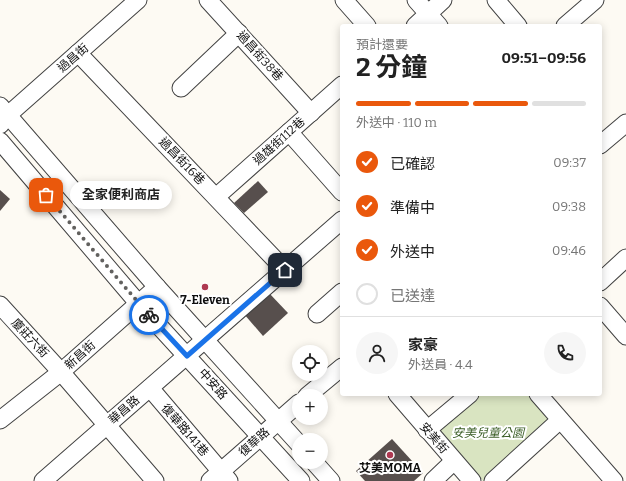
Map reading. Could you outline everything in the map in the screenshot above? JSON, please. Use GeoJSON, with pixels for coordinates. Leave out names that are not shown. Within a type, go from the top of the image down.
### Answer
{"type":"FeatureCollection","features":[{"type":"Feature","properties":{"kind":"street","name":"過昌街"},"geometry":{"type":"LineString","coordinates":[[3,115],[78,53],[138,0]]}},
{"type":"Feature","properties":{"kind":"street","name":"過昌街38巷"},"geometry":{"type":"LineString","coordinates":[[208,0],[311,113]]}},
{"type":"Feature","properties":{"kind":"street"},"geometry":{"type":"LineString","coordinates":[[344,0],[365,24]]}},
{"type":"Feature","properties":{"kind":"street"},"geometry":{"type":"LineString","coordinates":[[416,0],[434,20]]}},
{"type":"Feature","properties":{"kind":"street"},"geometry":{"type":"LineString","coordinates":[[421,24],[434,20],[443,0]]}},
{"type":"Feature","properties":{"kind":"street"},"geometry":{"type":"LineString","coordinates":[[496,0],[516,24]]}},
{"type":"Feature","properties":{"kind":"street"},"geometry":{"type":"LineString","coordinates":[[567,24],[594,0]]}},
{"type":"Feature","properties":{"kind":"street"},"geometry":{"type":"LineString","coordinates":[[180,88],[239,33]]}},
{"type":"Feature","properties":{"kind":"street","name":"過昌街16巷"},"geometry":{"type":"LineString","coordinates":[[78,53],[285,270]]}},
{"type":"Feature","properties":{"kind":"street","name":"過雄街112巷"},"geometry":{"type":"LineString","coordinates":[[216,197],[340,87]]}},
{"type":"Feature","properties":{"kind":"street","name":"中安路"},"geometry":{"type":"LineString","coordinates":[[3,115],[292,436]]}},
{"type":"Feature","properties":{"kind":"street"},"geometry":{"type":"LineString","coordinates":[[602,143],[626,123]]}},
{"type":"Feature","properties":{"kind":"street"},"geometry":{"type":"LineString","coordinates":[[289,132],[340,190]]}},
{"type":"Feature","properties":{"kind":"street","name":"中安路"},"geometry":{"type":"LineString","coordinates":[[0,141],[138,303],[301,481]]}},
{"type":"Feature","properties":{"kind":"street","name":"華昌路"},"geometry":{"type":"LineString","coordinates":[[51,478],[107,425],[340,222]]}},
{"type":"Feature","properties":{"kind":"street"},"geometry":{"type":"LineString","coordinates":[[602,280],[626,258]]}},
{"type":"Feature","properties":{"kind":"street","name":"新昌街"},"geometry":{"type":"LineString","coordinates":[[0,420],[61,372],[157,287]]}},
{"type":"Feature","properties":{"kind":"street"},"geometry":{"type":"LineString","coordinates":[[317,314],[340,294]]}},
{"type":"Feature","properties":{"kind":"street"},"geometry":{"type":"LineString","coordinates":[[602,308],[626,336]]}},
{"type":"Feature","properties":{"kind":"street","name":"廈莊六街"},"geometry":{"type":"LineString","coordinates":[[3,316],[61,372],[155,481]]}},
{"type":"Feature","properties":{"kind":"street"},"geometry":{"type":"LineString","coordinates":[[315,389],[340,369]]}},
{"type":"Feature","properties":{"kind":"street","name":"復華路141巷"},"geometry":{"type":"LineString","coordinates":[[150,388],[220,478]]}},
{"type":"Feature","properties":{"kind":"street","name":"安美街"},"geometry":{"type":"LineString","coordinates":[[401,396],[472,481]]}},
{"type":"Feature","properties":{"kind":"street"},"geometry":{"type":"LineString","coordinates":[[428,430],[468,396]]}},
{"type":"Feature","properties":{"kind":"street"},"geometry":{"type":"LineString","coordinates":[[540,396],[614,481]]}},
{"type":"Feature","properties":{"kind":"street","name":"復華路"},"geometry":{"type":"LineString","coordinates":[[220,478],[261,436],[292,409]]}},
{"type":"Feature","properties":{"kind":"street"},"geometry":{"type":"LineString","coordinates":[[493,481],[560,420]]}},
{"type":"Feature","properties":{"kind":"street"},"geometry":{"type":"LineString","coordinates":[[433,481],[454,461]]}},
{"type":"Feature","properties":{"kind":"street"},"geometry":{"type":"LineString","coordinates":[[320,469],[331,481]]}},
{"type":"Feature","properties":{"kind":"green space","name":"安美兒童公園"},"geometry":{"type":"Polygon","coordinates":[[[476,396],[530,396],[553,422],[489,481],[483,481],[444,438],[440,430],[441,425],[476,396]]]}},
{"type":"Feature","properties":{"kind":"building"},"geometry":{"type":"Polygon","coordinates":[[[258,181],[268,192],[244,213],[234,203],[258,181]]]}},
{"type":"Feature","properties":{"kind":"building"},"geometry":{"type":"Polygon","coordinates":[[[0,190],[10,199],[0,211],[0,190]]]}},
{"type":"Feature","properties":{"kind":"building"},"geometry":{"type":"Polygon","coordinates":[[[269,293],[288,313],[263,336],[244,314],[269,293]]]}},
{"type":"Feature","properties":{"kind":"building","name":"艾美MOMA"},"geometry":{"type":"Polygon","coordinates":[[[392,439],[423,473],[414,481],[365,481],[356,471],[392,439]]]}},
{"type":"Feature","properties":{"kind":"way so far"},"geometry":{"type":"LineString","coordinates":[[46,195],[149,315]]}},
{"type":"Feature","properties":{"kind":"place","name":"全家便利商店"},"geometry":{"type":"Point","coordinates":[46,195]}},
{"type":"Feature","properties":{"kind":"place","name":"7-Eleven"},"geometry":{"type":"Point","coordinates":[205,287]}},
{"type":"Feature","properties":{"kind":"place","name":"艾美MOMA"},"geometry":{"type":"Point","coordinates":[390,455]}},
{"type":"Feature","properties":{"kind":"route"},"geometry":{"type":"LineString","coordinates":[[149,315],[187,356],[285,270]]}}]}
